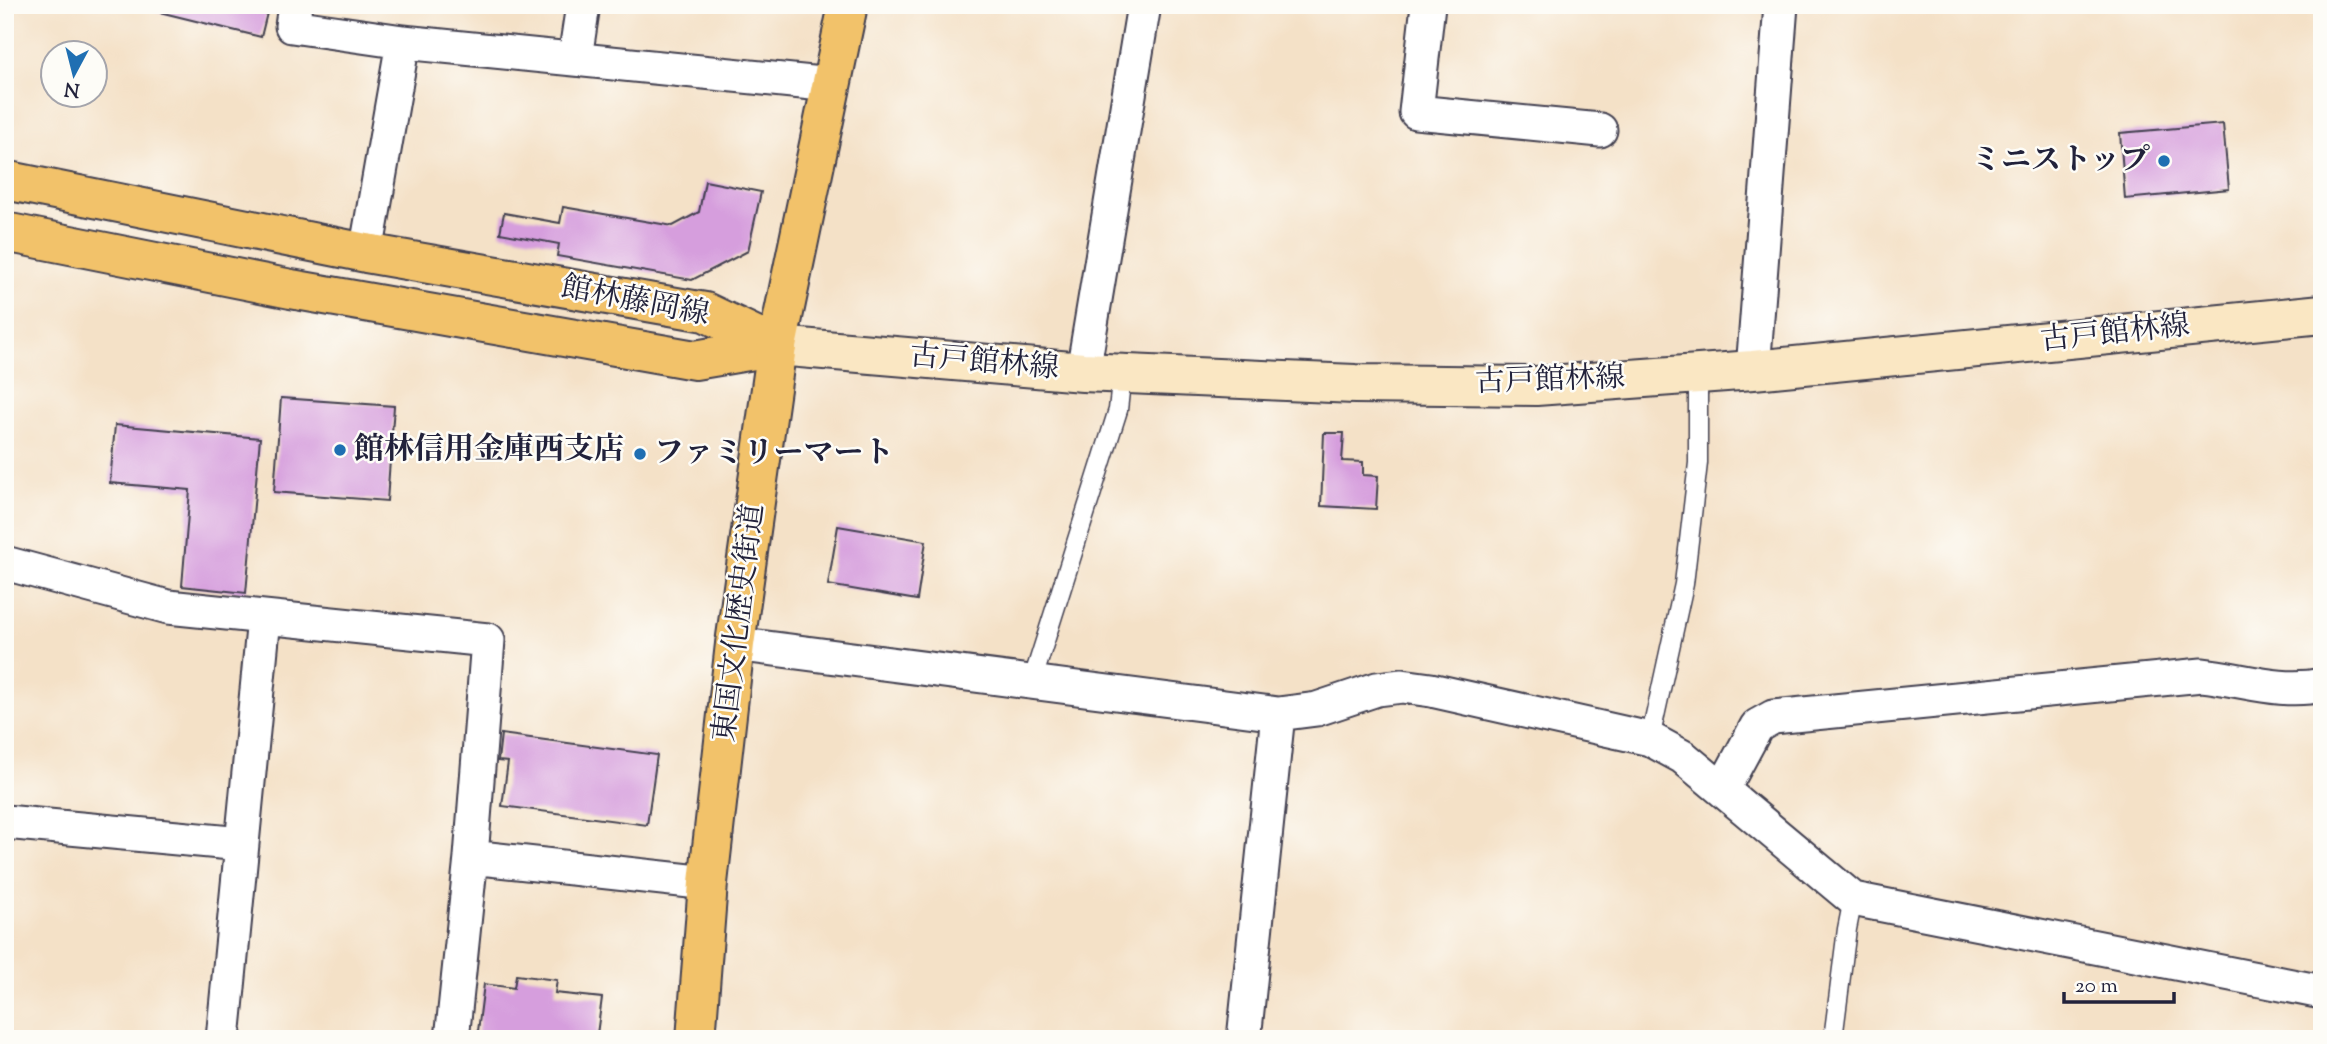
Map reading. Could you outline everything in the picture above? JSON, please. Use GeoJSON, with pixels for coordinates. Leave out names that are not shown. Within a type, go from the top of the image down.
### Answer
{"type":"FeatureCollection","features":[{"type":"Feature","properties":{"kind":"main road","name":"東国文化歴史街道"},"geometry":{"type":"LineString","coordinates":[[696,1039],[708,883],[735,644],[777,346],[848,5]]}},
{"type":"Feature","properties":{"kind":"main road","name":"館林藤岡線"},"geometry":{"type":"LineString","coordinates":[[5,180],[366,253],[705,312],[777,346]]}},
{"type":"Feature","properties":{"kind":"main road","name":"館林藤岡線"},"geometry":{"type":"LineString","coordinates":[[5,232],[291,289],[695,360],[777,346]]}},
{"type":"Feature","properties":{"kind":"main road","name":"古戸館林線"},"geometry":{"type":"LineString","coordinates":[[777,346],[1083,372],[1355,384],[1535,386],[1753,370],[2322,314]]}},
{"type":"Feature","properties":{"kind":"street"},"geometry":{"type":"LineString","coordinates":[[295,5],[292,26],[403,42],[832,85]]}},
{"type":"Feature","properties":{"kind":"street"},"geometry":{"type":"LineString","coordinates":[[575,58],[583,5]]}},
{"type":"Feature","properties":{"kind":"street"},"geometry":{"type":"LineString","coordinates":[[1083,372],[1144,5]]}},
{"type":"Feature","properties":{"kind":"street"},"geometry":{"type":"LineString","coordinates":[[1427,5],[1416,112],[1600,130]]}},
{"type":"Feature","properties":{"kind":"street"},"geometry":{"type":"LineString","coordinates":[[1753,370],[1782,5]]}},
{"type":"Feature","properties":{"kind":"street"},"geometry":{"type":"LineString","coordinates":[[366,253],[403,42]]}},
{"type":"Feature","properties":{"kind":"street"},"geometry":{"type":"LineString","coordinates":[[5,563],[168,607],[488,640],[471,858],[452,1039]]}},
{"type":"Feature","properties":{"kind":"street"},"geometry":{"type":"LineString","coordinates":[[223,1039],[264,618]]}},
{"type":"Feature","properties":{"kind":"street"},"geometry":{"type":"LineString","coordinates":[[735,644],[1278,714],[1317,709],[1377,689],[1402,686],[1431,690],[1650,739],[1683,757],[1853,899],[2322,992]]}},
{"type":"Feature","properties":{"kind":"street"},"geometry":{"type":"LineString","coordinates":[[1723,789],[1757,726],[1773,717],[2202,675],[2272,687],[2322,685]]}},
{"type":"Feature","properties":{"kind":"street"},"geometry":{"type":"LineString","coordinates":[[1244,1039],[1278,714]]}},
{"type":"Feature","properties":{"kind":"street"},"geometry":{"type":"LineString","coordinates":[[5,822],[242,844]]}},
{"type":"Feature","properties":{"kind":"street"},"geometry":{"type":"LineString","coordinates":[[471,858],[708,883]]}},
{"type":"Feature","properties":{"kind":"lane"},"geometry":{"type":"LineString","coordinates":[[1032,682],[1118,410],[1122,373]]}},
{"type":"Feature","properties":{"kind":"lane"},"geometry":{"type":"LineString","coordinates":[[1650,739],[1684,584],[1698,463],[1698,373]]}},
{"type":"Feature","properties":{"kind":"lane"},"geometry":{"type":"LineString","coordinates":[[1833,1039],[1853,899]]}},
{"type":"Feature","properties":{"kind":"building"},"geometry":{"type":"Polygon","coordinates":[[[131,5],[269,5],[261,37],[131,5]]]}},
{"type":"Feature","properties":{"kind":"building"},"geometry":{"type":"Polygon","coordinates":[[[2223,124],[2229,189],[2125,199],[2120,133],[2223,124]]]}},
{"type":"Feature","properties":{"kind":"building"},"geometry":{"type":"Polygon","coordinates":[[[705,181],[761,192],[748,251],[692,280],[557,256],[559,244],[500,233],[504,213],[560,223],[563,207],[673,226],[699,212],[705,181]]]}},
{"type":"Feature","properties":{"kind":"building"},"geometry":{"type":"Polygon","coordinates":[[[281,398],[394,406],[387,501],[274,492],[281,398]]]}},
{"type":"Feature","properties":{"kind":"building"},"geometry":{"type":"Polygon","coordinates":[[[115,425],[260,438],[246,593],[182,586],[190,490],[110,483],[115,425]]]}},
{"type":"Feature","properties":{"kind":"building"},"geometry":{"type":"Polygon","coordinates":[[[1324,433],[1344,433],[1342,461],[1363,462],[1363,475],[1378,476],[1376,509],[1321,506],[1324,433]]]}},
{"type":"Feature","properties":{"kind":"building"},"geometry":{"type":"Polygon","coordinates":[[[838,526],[926,541],[917,600],[828,585],[838,526]]]}},
{"type":"Feature","properties":{"kind":"building"},"geometry":{"type":"Polygon","coordinates":[[[501,734],[657,755],[647,825],[502,806],[508,762],[498,761],[501,734]]]}},
{"type":"Feature","properties":{"kind":"building"},"geometry":{"type":"Polygon","coordinates":[[[516,975],[557,980],[555,993],[602,998],[597,1034],[609,1036],[609,1039],[477,1039],[484,984],[514,988],[516,975]]]}},
{"type":"Feature","properties":{"kind":"place","name":"ミニストップ"},"geometry":{"type":"Point","coordinates":[2164,161]}},
{"type":"Feature","properties":{"kind":"place","name":"館林信用金庫西支店"},"geometry":{"type":"Point","coordinates":[340,450]}},
{"type":"Feature","properties":{"kind":"place","name":"ファミリーマート"},"geometry":{"type":"Point","coordinates":[640,454]}}]}
